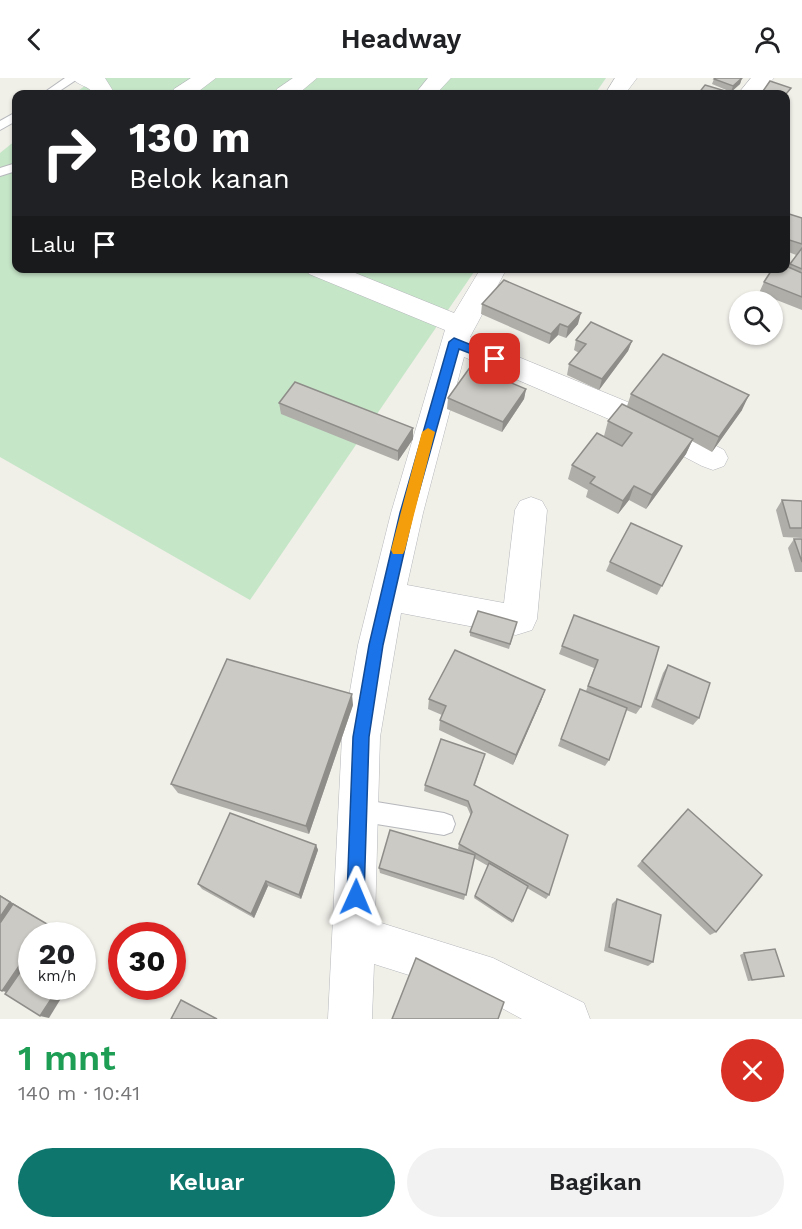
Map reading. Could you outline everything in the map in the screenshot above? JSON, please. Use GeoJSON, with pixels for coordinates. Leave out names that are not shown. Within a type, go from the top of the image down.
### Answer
{"type":"FeatureCollection","features":[{"type":"Feature","properties":{"kind":"street"},"geometry":{"type":"LineString","coordinates":[[188,90],[205,78]]}},
{"type":"Feature","properties":{"kind":"street"},"geometry":{"type":"LineString","coordinates":[[290,90],[306,78]]}},
{"type":"Feature","properties":{"kind":"street"},"geometry":{"type":"LineString","coordinates":[[429,90],[440,78]]}},
{"type":"Feature","properties":{"kind":"street"},"geometry":{"type":"LineString","coordinates":[[752,90],[763,78]]}},
{"type":"Feature","properties":{"kind":"street"},"geometry":{"type":"LineString","coordinates":[[329,273],[636,418],[713,458]]}},
{"type":"Feature","properties":{"kind":"street"},"geometry":{"type":"LineString","coordinates":[[350,1019],[361,737],[376,645],[406,513],[457,334],[491,273]]}},
{"type":"Feature","properties":{"kind":"street"},"geometry":{"type":"LineString","coordinates":[[388,596],[520,619],[531,510]]}},
{"type":"Feature","properties":{"kind":"street"},"geometry":{"type":"LineString","coordinates":[[354,936],[494,980],[568,1019]]}},
{"type":"Feature","properties":{"kind":"lane"},"geometry":{"type":"LineString","coordinates":[[54,90],[73,78]]}},
{"type":"Feature","properties":{"kind":"lane"},"geometry":{"type":"LineString","coordinates":[[358,810],[444,825]]}},
{"type":"Feature","properties":{"kind":"green space"},"geometry":{"type":"Polygon","coordinates":[[[95,78],[606,78],[598,90],[79,90],[95,78]]]}},
{"type":"Feature","properties":{"kind":"green space"},"geometry":{"type":"Polygon","coordinates":[[[12,143],[12,273],[473,273],[250,600],[0,457],[0,153],[12,143]]]}},
{"type":"Feature","properties":{"kind":"building"},"geometry":{"type":"Polygon","coordinates":[[[715,78],[742,78],[733,86],[715,78]]]}},
{"type":"Feature","properties":{"kind":"building"},"geometry":{"type":"Polygon","coordinates":[[[770,81],[791,88],[789,90],[764,90],[770,81]]]}},
{"type":"Feature","properties":{"kind":"building"},"geometry":{"type":"Polygon","coordinates":[[[705,85],[722,90],[701,90],[705,85]]]}},
{"type":"Feature","properties":{"kind":"building"},"geometry":{"type":"Polygon","coordinates":[[[790,214],[802,218],[802,244],[790,240],[790,214]]]}},
{"type":"Feature","properties":{"kind":"building"},"geometry":{"type":"Polygon","coordinates":[[[802,248],[802,269],[790,264],[802,248]]]}},
{"type":"Feature","properties":{"kind":"building"},"geometry":{"type":"Polygon","coordinates":[[[790,268],[802,273],[802,297],[764,282],[770,273],[790,273],[790,268]]]}},
{"type":"Feature","properties":{"kind":"building"},"geometry":{"type":"Polygon","coordinates":[[[504,280],[581,313],[568,327],[560,324],[551,334],[482,304],[504,280]]]}},
{"type":"Feature","properties":{"kind":"building"},"geometry":{"type":"Polygon","coordinates":[[[591,322],[632,341],[602,379],[569,364],[586,344],[576,340],[591,322]]]}},
{"type":"Feature","properties":{"kind":"building"},"geometry":{"type":"Polygon","coordinates":[[[663,354],[749,395],[719,437],[631,394],[663,354]]]}},
{"type":"Feature","properties":{"kind":"building"},"geometry":{"type":"Polygon","coordinates":[[[471,366],[526,389],[503,422],[448,398],[471,366]]]}},
{"type":"Feature","properties":{"kind":"building"},"geometry":{"type":"Polygon","coordinates":[[[295,382],[413,428],[398,451],[279,403],[295,382]]]}},
{"type":"Feature","properties":{"kind":"building"},"geometry":{"type":"Polygon","coordinates":[[[622,404],[693,439],[652,495],[634,486],[623,501],[590,483],[595,477],[572,465],[597,433],[622,446],[632,433],[608,421],[622,404]]]}},
{"type":"Feature","properties":{"kind":"building"},"geometry":{"type":"Polygon","coordinates":[[[782,500],[802,501],[802,528],[790,528],[782,500]]]}},
{"type":"Feature","properties":{"kind":"building"},"geometry":{"type":"Polygon","coordinates":[[[631,523],[682,546],[662,586],[610,562],[631,523]]]}},
{"type":"Feature","properties":{"kind":"building"},"geometry":{"type":"Polygon","coordinates":[[[794,539],[802,539],[802,562],[794,539]]]}},
{"type":"Feature","properties":{"kind":"building"},"geometry":{"type":"Polygon","coordinates":[[[478,611],[517,622],[510,644],[470,632],[478,611]]]}},
{"type":"Feature","properties":{"kind":"building"},"geometry":{"type":"Polygon","coordinates":[[[574,615],[659,647],[641,707],[588,686],[598,660],[562,646],[574,615]]]}},
{"type":"Feature","properties":{"kind":"building"},"geometry":{"type":"Polygon","coordinates":[[[455,650],[545,690],[516,755],[440,720],[446,706],[429,699],[455,650]]]}},
{"type":"Feature","properties":{"kind":"building"},"geometry":{"type":"Polygon","coordinates":[[[227,659],[352,694],[306,826],[171,784],[227,659]]]}},
{"type":"Feature","properties":{"kind":"building"},"geometry":{"type":"Polygon","coordinates":[[[668,665],[710,683],[699,718],[656,699],[668,665]]]}},
{"type":"Feature","properties":{"kind":"building"},"geometry":{"type":"Polygon","coordinates":[[[580,689],[627,708],[609,760],[561,739],[580,689]]]}},
{"type":"Feature","properties":{"kind":"building"},"geometry":{"type":"Polygon","coordinates":[[[441,739],[485,754],[474,785],[568,835],[549,895],[459,844],[472,812],[468,801],[425,785],[441,739]]]}},
{"type":"Feature","properties":{"kind":"building"},"geometry":{"type":"Polygon","coordinates":[[[688,809],[762,875],[716,932],[642,861],[688,809]]]}},
{"type":"Feature","properties":{"kind":"building"},"geometry":{"type":"Polygon","coordinates":[[[230,813],[316,845],[299,895],[266,881],[251,914],[198,884],[230,813]]]}},
{"type":"Feature","properties":{"kind":"building"},"geometry":{"type":"Polygon","coordinates":[[[390,830],[475,855],[466,895],[379,868],[390,830]]]}},
{"type":"Feature","properties":{"kind":"building"},"geometry":{"type":"Polygon","coordinates":[[[489,863],[528,886],[513,921],[475,896],[489,863]]]}},
{"type":"Feature","properties":{"kind":"building"},"geometry":{"type":"Polygon","coordinates":[[[0,896],[10,902],[0,917],[0,896]]]}},
{"type":"Feature","properties":{"kind":"building"},"geometry":{"type":"Polygon","coordinates":[[[617,899],[661,915],[653,962],[609,947],[617,899]]]}},
{"type":"Feature","properties":{"kind":"building"},"geometry":{"type":"Polygon","coordinates":[[[13,904],[44,922],[18,922],[18,968],[2,991],[0,990],[0,923],[13,904]]]}},
{"type":"Feature","properties":{"kind":"building"},"geometry":{"type":"Polygon","coordinates":[[[775,949],[784,976],[752,980],[744,953],[775,949]]]}},
{"type":"Feature","properties":{"kind":"building"},"geometry":{"type":"Polygon","coordinates":[[[416,958],[504,1002],[498,1019],[392,1019],[416,958]]]}},
{"type":"Feature","properties":{"kind":"building"},"geometry":{"type":"Polygon","coordinates":[[[18,975],[18,1000],[50,1000],[40,1016],[5,994],[18,975]]]}},
{"type":"Feature","properties":{"kind":"building"},"geometry":{"type":"Polygon","coordinates":[[[181,1000],[217,1019],[171,1019],[181,1000]]]}},
{"type":"Feature","properties":{"kind":"slow traffic"},"geometry":{"type":"LineString","coordinates":[[398,550],[428,432]]}},
{"type":"Feature","properties":{"kind":"route"},"geometry":{"type":"LineString","coordinates":[[356,897],[361,737],[376,645],[406,513],[454,342],[495,359]]}}]}
